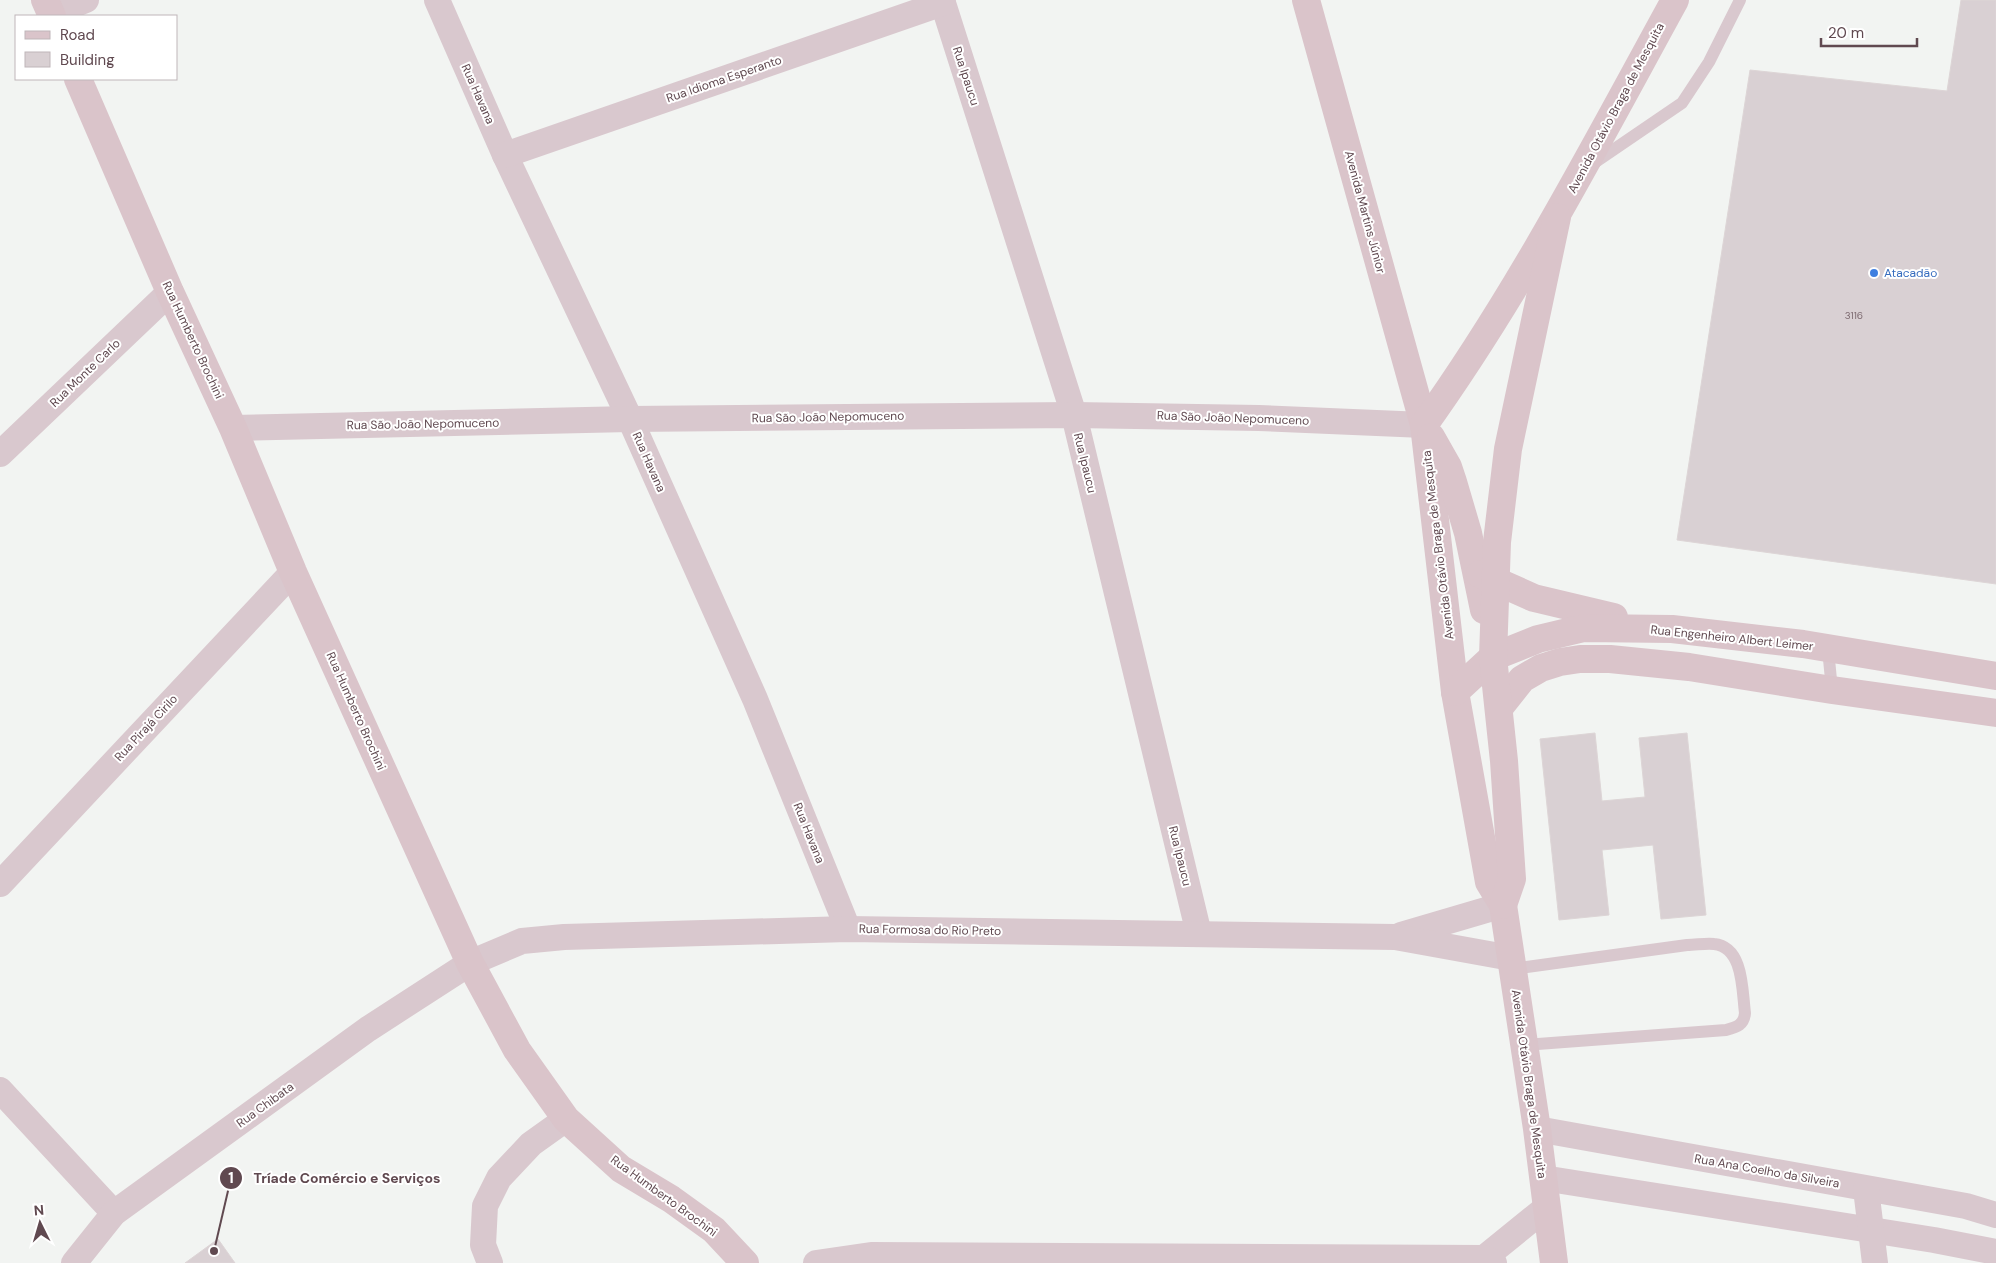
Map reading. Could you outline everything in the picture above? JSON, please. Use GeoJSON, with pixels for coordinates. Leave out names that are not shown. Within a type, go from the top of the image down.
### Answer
{"type":"FeatureCollection","features":[{"type":"Feature","properties":{"kind":"street"},"geometry":{"type":"LineString","coordinates":[[49,10],[86,0]]}},
{"type":"Feature","properties":{"kind":"street","name":"Rua Havana"},"geometry":{"type":"LineString","coordinates":[[437,0],[505,155],[630,419],[755,699],[848,929]]}},
{"type":"Feature","properties":{"kind":"street","name":"Avenida Martins Júnior"},"geometry":{"type":"LineString","coordinates":[[1306,0],[1424,425]]}},
{"type":"Feature","properties":{"kind":"street","name":"Avenida Otávio Braga de Mesquita"},"geometry":{"type":"LineString","coordinates":[[1554,1263],[1537,1129],[1503,905],[1489,882],[1455,692],[1424,425],[1456,380],[1557,217],[1675,0]]}},
{"type":"Feature","properties":{"kind":"street","name":"Rua Idioma Esperanto"},"geometry":{"type":"LineString","coordinates":[[505,155],[942,1]]}},
{"type":"Feature","properties":{"kind":"street","name":"Rua Ipaucu"},"geometry":{"type":"LineString","coordinates":[[942,1],[1074,415],[1199,934]]}},
{"type":"Feature","properties":{"kind":"street","name":"Rua Humberto Brochini"},"geometry":{"type":"LineString","coordinates":[[78,80],[170,292],[233,428],[293,572],[470,963],[517,1050],[566,1119],[621,1169],[671,1198],[714,1230],[745,1263]]}},
{"type":"Feature","properties":{"kind":"street","name":"Avenida Otávio Braga de Mesquita"},"geometry":{"type":"LineString","coordinates":[[1503,905],[1512,879],[1486,577],[1497,542],[1508,449],[1557,217]]}},
{"type":"Feature","properties":{"kind":"street","name":"Rua Monte Carlo"},"geometry":{"type":"LineString","coordinates":[[0,454],[170,292]]}},
{"type":"Feature","properties":{"kind":"street","name":"Rua São João Nepomuceno"},"geometry":{"type":"LineString","coordinates":[[233,428],[630,419],[1074,415],[1258,418],[1424,425]]}},
{"type":"Feature","properties":{"kind":"street"},"geometry":{"type":"LineString","coordinates":[[1424,425],[1448,467],[1486,577],[1534,598],[1672,629]]}},
{"type":"Feature","properties":{"kind":"street","name":"Rua Pirajá Cirilo"},"geometry":{"type":"LineString","coordinates":[[0,884],[293,572]]}},
{"type":"Feature","properties":{"kind":"street","name":"Rua Engenheiro Albert Leimer"},"geometry":{"type":"LineString","coordinates":[[1455,692],[1492,657],[1538,639],[1584,628],[1672,629],[1803,644],[1996,676]]}},
{"type":"Feature","properties":{"kind":"street"},"geometry":{"type":"LineString","coordinates":[[1498,708],[1522,679],[1541,668],[1560,662],[1580,659],[1610,659],[1689,667],[1832,690],[1996,713]]}},
{"type":"Feature","properties":{"kind":"street","name":"Rua Formosa do Rio Preto"},"geometry":{"type":"LineString","coordinates":[[1395,937],[1503,905]]}},
{"type":"Feature","properties":{"kind":"street","name":"Rua Formosa do Rio Preto"},"geometry":{"type":"LineString","coordinates":[[470,963],[522,941],[564,937],[848,929],[1395,937],[1512,964]]}},
{"type":"Feature","properties":{"kind":"street","name":"Rua Chibata"},"geometry":{"type":"LineString","coordinates":[[74,1263],[114,1214],[368,1030],[470,963]]}},
{"type":"Feature","properties":{"kind":"street"},"geometry":{"type":"LineString","coordinates":[[0,1090],[114,1214]]}},
{"type":"Feature","properties":{"kind":"street"},"geometry":{"type":"LineString","coordinates":[[490,1263],[483,1246],[485,1206],[499,1178],[531,1144],[566,1119]]}},
{"type":"Feature","properties":{"kind":"street","name":"Rua Ana Coelho da Silveira"},"geometry":{"type":"LineString","coordinates":[[1537,1129],[1966,1206],[1996,1215]]}},
{"type":"Feature","properties":{"kind":"street"},"geometry":{"type":"LineString","coordinates":[[1543,1178],[1996,1252]]}},
{"type":"Feature","properties":{"kind":"street"},"geometry":{"type":"LineString","coordinates":[[1866,1189],[1875,1263]]}},
{"type":"Feature","properties":{"kind":"street"},"geometry":{"type":"LineString","coordinates":[[816,1263],[871,1255],[1489,1260],[1547,1207]]}},
{"type":"Feature","properties":{"kind":"lane"},"geometry":{"type":"LineString","coordinates":[[1581,172],[1682,102],[1710,62],[1723,31],[1740,0]]}},
{"type":"Feature","properties":{"kind":"lane"},"geometry":{"type":"LineString","coordinates":[[1828,649],[1832,690]]}},
{"type":"Feature","properties":{"kind":"lane"},"geometry":{"type":"LineString","coordinates":[[1512,964],[1687,945],[1714,944],[1724,946],[1734,955],[1740,973],[1745,1013],[1744,1019],[1737,1027],[1726,1030],[1524,1045]]}},
{"type":"Feature","properties":{"kind":"building"},"geometry":{"type":"Polygon","coordinates":[[[1961,0],[1996,0],[1996,584],[1677,540],[1750,70],[1947,91],[1961,0]]]}},
{"type":"Feature","properties":{"kind":"building"},"geometry":{"type":"Polygon","coordinates":[[[1595,733],[1602,801],[1645,797],[1639,738],[1687,733],[1706,915],[1661,919],[1653,845],[1602,850],[1609,915],[1559,920],[1540,739],[1595,733]]]}},
{"type":"Feature","properties":{"kind":"building"},"geometry":{"type":"Polygon","coordinates":[[[218,1239],[235,1263],[185,1263],[218,1239]]]}},
{"type":"Feature","properties":{"kind":"place","name":"Atacadão"},"geometry":{"type":"Point","coordinates":[1874,273]}},
{"type":"Feature","properties":{"kind":"place","name":"Tríade Comércio e Serviços"},"geometry":{"type":"Point","coordinates":[214,1251]}}]}
